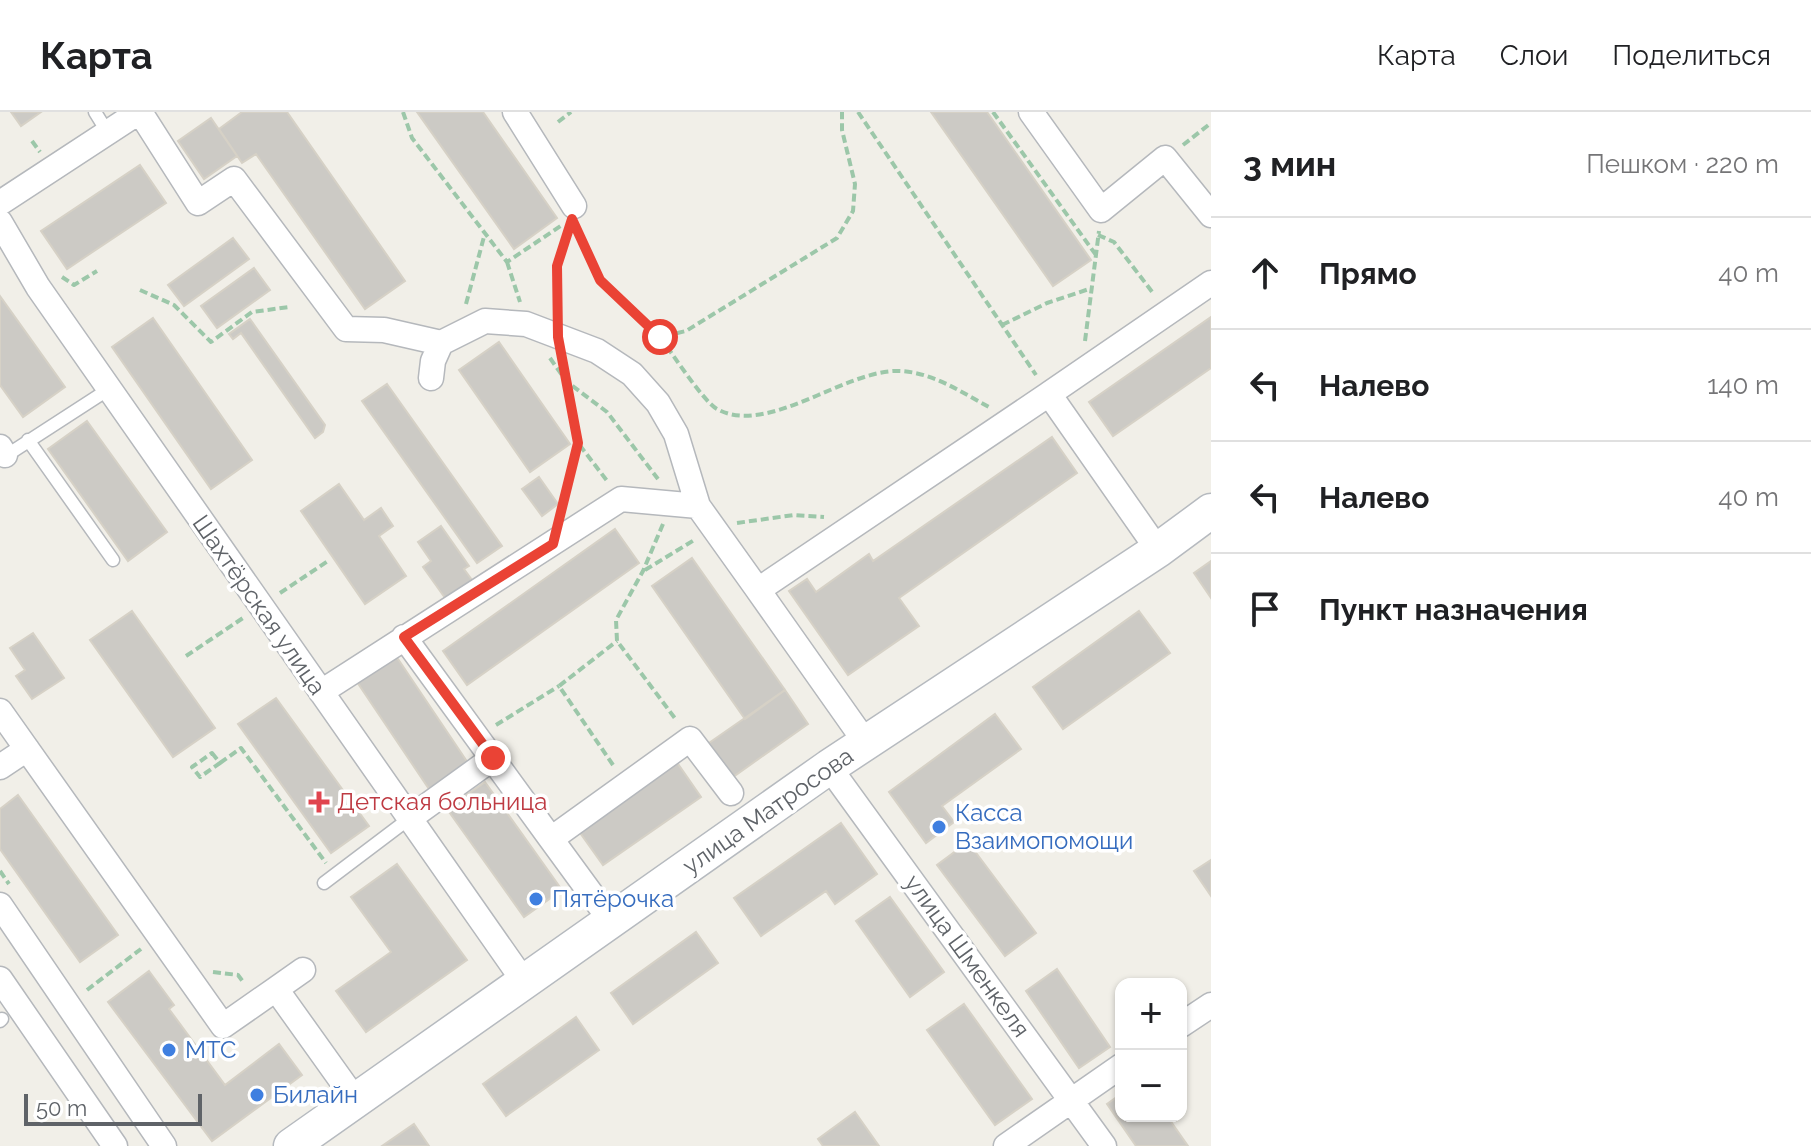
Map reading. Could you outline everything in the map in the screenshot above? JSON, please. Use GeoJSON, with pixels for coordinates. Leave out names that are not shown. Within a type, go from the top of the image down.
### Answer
{"type":"FeatureCollection","features":[{"type":"Feature","properties":{"kind":"main road","name":"улица Матросова"},"geometry":{"type":"LineString","coordinates":[[291,1146],[829,767],[1158,550],[1211,511]]}},
{"type":"Feature","properties":{"kind":"street"},"geometry":{"type":"LineString","coordinates":[[0,203],[101,122],[140,112],[198,203],[234,179],[346,329],[384,330],[449,339]]}},
{"type":"Feature","properties":{"kind":"street"},"geometry":{"type":"LineString","coordinates":[[515,112],[573,212]]}},
{"type":"Feature","properties":{"kind":"street"},"geometry":{"type":"LineString","coordinates":[[1031,112],[1101,210],[1165,158],[1211,215]]}},
{"type":"Feature","properties":{"kind":"street","name":"Шахтёрская улица"},"geometry":{"type":"LineString","coordinates":[[0,222],[38,287],[525,983]]}},
{"type":"Feature","properties":{"kind":"street"},"geometry":{"type":"LineString","coordinates":[[758,590],[1211,283]]}},
{"type":"Feature","properties":{"kind":"street"},"geometry":{"type":"LineString","coordinates":[[431,378],[433,361],[449,339],[485,321],[526,324],[597,351],[632,374],[658,403],[676,434],[698,506],[866,743]]}},
{"type":"Feature","properties":{"kind":"street"},"geometry":{"type":"LineString","coordinates":[[1049,394],[1158,550]]}},
{"type":"Feature","properties":{"kind":"street"},"geometry":{"type":"LineString","coordinates":[[321,692],[621,499],[698,506]]}},
{"type":"Feature","properties":{"kind":"street"},"geometry":{"type":"LineString","coordinates":[[404,637],[611,921]]}},
{"type":"Feature","properties":{"kind":"street"},"geometry":{"type":"LineString","coordinates":[[0,711],[223,1026],[303,970]]}},
{"type":"Feature","properties":{"kind":"street"},"geometry":{"type":"LineString","coordinates":[[551,839],[690,739],[731,793]]}},
{"type":"Feature","properties":{"kind":"street"},"geometry":{"type":"LineString","coordinates":[[0,767],[27,749]]}},
{"type":"Feature","properties":{"kind":"street"},"geometry":{"type":"LineString","coordinates":[[410,818],[493,758]]}},
{"type":"Feature","properties":{"kind":"street","name":"улица Шменкеля"},"geometry":{"type":"LineString","coordinates":[[829,767],[1104,1146]]}},
{"type":"Feature","properties":{"kind":"street"},"geometry":{"type":"LineString","coordinates":[[0,905],[164,1146]]}},
{"type":"Feature","properties":{"kind":"street"},"geometry":{"type":"LineString","coordinates":[[0,979],[115,1146]]}},
{"type":"Feature","properties":{"kind":"street"},"geometry":{"type":"LineString","coordinates":[[268,995],[356,1101]]}},
{"type":"Feature","properties":{"kind":"street"},"geometry":{"type":"LineString","coordinates":[[1187,1021],[1211,1005]]}},
{"type":"Feature","properties":{"kind":"street"},"geometry":{"type":"LineString","coordinates":[[1006,1146],[1115,1070]]}},
{"type":"Feature","properties":{"kind":"lane"},"geometry":{"type":"LineString","coordinates":[[2,454],[109,389]]}},
{"type":"Feature","properties":{"kind":"lane"},"geometry":{"type":"LineString","coordinates":[[28,440],[113,560]]}},
{"type":"Feature","properties":{"kind":"lane"},"geometry":{"type":"LineString","coordinates":[[329,879],[410,818]]}},
{"type":"Feature","properties":{"kind":"path"},"geometry":{"type":"LineString","coordinates":[[403,112],[412,138],[507,262],[526,324],[566,381],[607,412],[655,477],[698,506]]}},
{"type":"Feature","properties":{"kind":"path"},"geometry":{"type":"LineString","coordinates":[[558,122],[571,112]]}},
{"type":"Feature","properties":{"kind":"path"},"geometry":{"type":"LineString","coordinates":[[660,337],[686,331],[837,238],[853,211],[855,184],[842,130],[842,112]]}},
{"type":"Feature","properties":{"kind":"path"},"geometry":{"type":"LineString","coordinates":[[858,112],[1049,394]]}},
{"type":"Feature","properties":{"kind":"path"},"geometry":{"type":"LineString","coordinates":[[993,112],[1096,255]]}},
{"type":"Feature","properties":{"kind":"path"},"geometry":{"type":"LineString","coordinates":[[1165,158],[1211,123]]}},
{"type":"Feature","properties":{"kind":"path"},"geometry":{"type":"LineString","coordinates":[[1081,371],[1101,210]]}},
{"type":"Feature","properties":{"kind":"path"},"geometry":{"type":"LineString","coordinates":[[507,262],[573,212]]}},
{"type":"Feature","properties":{"kind":"path"},"geometry":{"type":"LineString","coordinates":[[573,212],[600,280],[660,337],[714,407],[731,415],[777,411],[876,372],[901,370],[934,377],[1013,419]]}},
{"type":"Feature","properties":{"kind":"path"},"geometry":{"type":"LineString","coordinates":[[553,544],[578,443],[558,337],[557,266],[573,212]]}},
{"type":"Feature","properties":{"kind":"path"},"geometry":{"type":"LineString","coordinates":[[449,339],[485,233]]}},
{"type":"Feature","properties":{"kind":"path"},"geometry":{"type":"LineString","coordinates":[[1098,235],[1114,242],[1168,313]]}},
{"type":"Feature","properties":{"kind":"path"},"geometry":{"type":"LineString","coordinates":[[60,275],[74,285],[97,271]]}},
{"type":"Feature","properties":{"kind":"path"},"geometry":{"type":"LineString","coordinates":[[1002,325],[1047,303],[1092,288]]}},
{"type":"Feature","properties":{"kind":"path"},"geometry":{"type":"LineString","coordinates":[[140,290],[174,305],[211,342],[252,312],[289,307]]}},
{"type":"Feature","properties":{"kind":"path"},"geometry":{"type":"LineString","coordinates":[[578,443],[621,499]]}},
{"type":"Feature","properties":{"kind":"path"},"geometry":{"type":"LineString","coordinates":[[671,503],[643,571],[616,620],[617,641],[690,739]]}},
{"type":"Feature","properties":{"kind":"path"},"geometry":{"type":"LineString","coordinates":[[643,571],[714,529],[750,520],[794,515],[863,520]]}},
{"type":"Feature","properties":{"kind":"path"},"geometry":{"type":"LineString","coordinates":[[477,737],[559,686],[617,641]]}},
{"type":"Feature","properties":{"kind":"path"},"geometry":{"type":"LineString","coordinates":[[559,686],[626,784]]}},
{"type":"Feature","properties":{"kind":"path"},"geometry":{"type":"LineString","coordinates":[[220,763],[212,753],[192,767],[200,777],[210,771],[241,748],[329,879]]}},
{"type":"Feature","properties":{"kind":"path"},"geometry":{"type":"LineString","coordinates":[[203,760],[210,771]]}},
{"type":"Feature","properties":{"kind":"path"},"geometry":{"type":"LineString","coordinates":[[81,994],[159,936]]}},
{"type":"Feature","properties":{"kind":"path"},"geometry":{"type":"LineString","coordinates":[[183,969],[238,975],[268,995]]}},
{"type":"Feature","properties":{"kind":"building"},"geometry":{"type":"Polygon","coordinates":[[[11,112],[41,112],[21,126],[11,112]]]}},
{"type":"Feature","properties":{"kind":"building"},"geometry":{"type":"Polygon","coordinates":[[[242,112],[287,112],[405,281],[365,309],[256,154],[242,163],[219,129],[242,112]]]}},
{"type":"Feature","properties":{"kind":"building"},"geometry":{"type":"Polygon","coordinates":[[[417,112],[483,112],[557,218],[514,249],[417,112]]]}},
{"type":"Feature","properties":{"kind":"building"},"geometry":{"type":"Polygon","coordinates":[[[931,112],[987,112],[1091,260],[1053,286],[931,112]]]}},
{"type":"Feature","properties":{"kind":"building"},"geometry":{"type":"Polygon","coordinates":[[[211,118],[237,156],[204,179],[178,141],[211,118]]]}},
{"type":"Feature","properties":{"kind":"building"},"geometry":{"type":"Polygon","coordinates":[[[140,165],[166,203],[67,269],[41,231],[140,165]]]}},
{"type":"Feature","properties":{"kind":"building"},"geometry":{"type":"Polygon","coordinates":[[[233,238],[249,259],[184,306],[168,285],[233,238]]]}},
{"type":"Feature","properties":{"kind":"building"},"geometry":{"type":"Polygon","coordinates":[[[254,268],[270,290],[217,328],[201,306],[254,268]]]}},
{"type":"Feature","properties":{"kind":"building"},"geometry":{"type":"Polygon","coordinates":[[[0,296],[65,387],[23,417],[0,385],[0,296]]]}},
{"type":"Feature","properties":{"kind":"building"},"geometry":{"type":"Polygon","coordinates":[[[1211,317],[1211,368],[1113,436],[1089,402],[1211,317]]]}},
{"type":"Feature","properties":{"kind":"building"},"geometry":{"type":"Polygon","coordinates":[[[153,318],[252,460],[211,489],[112,347],[153,318]]]}},
{"type":"Feature","properties":{"kind":"building"},"geometry":{"type":"Polygon","coordinates":[[[250,319],[325,425],[323,432],[315,438],[241,333],[233,339],[229,334],[250,319]]]}},
{"type":"Feature","properties":{"kind":"building"},"geometry":{"type":"Polygon","coordinates":[[[499,342],[570,444],[530,472],[459,370],[499,342]]]}},
{"type":"Feature","properties":{"kind":"building"},"geometry":{"type":"Polygon","coordinates":[[[387,384],[502,546],[477,563],[362,401],[387,384]]]}},
{"type":"Feature","properties":{"kind":"building"},"geometry":{"type":"Polygon","coordinates":[[[87,421],[167,532],[128,561],[48,449],[87,421]]]}},
{"type":"Feature","properties":{"kind":"building"},"geometry":{"type":"Polygon","coordinates":[[[1052,437],[1077,473],[899,598],[919,626],[848,675],[789,591],[807,579],[816,592],[869,554],[873,561],[1052,437]]]}},
{"type":"Feature","properties":{"kind":"building"},"geometry":{"type":"Polygon","coordinates":[[[539,477],[558,504],[542,516],[522,489],[539,477]]]}},
{"type":"Feature","properties":{"kind":"building"},"geometry":{"type":"Polygon","coordinates":[[[339,484],[364,520],[381,508],[393,526],[379,536],[406,576],[365,604],[301,511],[339,484]]]}},
{"type":"Feature","properties":{"kind":"building"},"geometry":{"type":"Polygon","coordinates":[[[441,526],[469,566],[464,569],[472,580],[445,598],[423,567],[431,561],[418,542],[441,526]]]}},
{"type":"Feature","properties":{"kind":"building"},"geometry":{"type":"Polygon","coordinates":[[[615,529],[639,563],[467,685],[443,651],[615,529]]]}},
{"type":"Feature","properties":{"kind":"building"},"geometry":{"type":"Polygon","coordinates":[[[692,558],[785,690],[745,719],[652,586],[692,558]]]}},
{"type":"Feature","properties":{"kind":"building"},"geometry":{"type":"Polygon","coordinates":[[[1211,561],[1211,598],[1194,573],[1211,561]]]}},
{"type":"Feature","properties":{"kind":"building"},"geometry":{"type":"Polygon","coordinates":[[[132,611],[215,728],[173,757],[90,640],[132,611]]]}},
{"type":"Feature","properties":{"kind":"building"},"geometry":{"type":"Polygon","coordinates":[[[1139,611],[1170,653],[1063,729],[1033,687],[1139,611]]]}},
{"type":"Feature","properties":{"kind":"building"},"geometry":{"type":"Polygon","coordinates":[[[33,633],[64,678],[32,699],[16,676],[25,670],[10,648],[33,633]]]}},
{"type":"Feature","properties":{"kind":"building"},"geometry":{"type":"Polygon","coordinates":[[[394,653],[468,763],[429,789],[355,679],[394,653]]]}},
{"type":"Feature","properties":{"kind":"building"},"geometry":{"type":"Polygon","coordinates":[[[785,690],[808,724],[733,777],[709,743],[785,690]]]}},
{"type":"Feature","properties":{"kind":"building"},"geometry":{"type":"Polygon","coordinates":[[[276,698],[369,826],[331,853],[238,724],[276,698]]]}},
{"type":"Feature","properties":{"kind":"building"},"geometry":{"type":"Polygon","coordinates":[[[995,714],[1021,749],[942,806],[954,822],[926,843],[889,792],[995,714]]]}},
{"type":"Feature","properties":{"kind":"building"},"geometry":{"type":"Polygon","coordinates":[[[676,761],[701,797],[603,865],[578,830],[676,761]]]}},
{"type":"Feature","properties":{"kind":"building"},"geometry":{"type":"Polygon","coordinates":[[[485,782],[562,890],[524,917],[447,809],[485,782]]]}},
{"type":"Feature","properties":{"kind":"building"},"geometry":{"type":"Polygon","coordinates":[[[18,795],[118,935],[80,962],[0,849],[0,809],[18,795]]]}},
{"type":"Feature","properties":{"kind":"building"},"geometry":{"type":"Polygon","coordinates":[[[841,823],[877,874],[835,904],[826,891],[761,936],[734,898],[841,823]]]}},
{"type":"Feature","properties":{"kind":"building"},"geometry":{"type":"Polygon","coordinates":[[[968,842],[1036,933],[1005,956],[937,865],[968,842]]]}},
{"type":"Feature","properties":{"kind":"building"},"geometry":{"type":"Polygon","coordinates":[[[1211,860],[1211,896],[1194,871],[1211,860]]]}},
{"type":"Feature","properties":{"kind":"building"},"geometry":{"type":"Polygon","coordinates":[[[397,864],[467,960],[366,1032],[336,991],[391,952],[351,897],[397,864]]]}},
{"type":"Feature","properties":{"kind":"building"},"geometry":{"type":"Polygon","coordinates":[[[890,897],[944,972],[910,997],[856,921],[890,897]]]}},
{"type":"Feature","properties":{"kind":"building"},"geometry":{"type":"Polygon","coordinates":[[[696,932],[718,963],[633,1024],[611,993],[696,932]]]}},
{"type":"Feature","properties":{"kind":"building"},"geometry":{"type":"Polygon","coordinates":[[[1057,969],[1110,1047],[1079,1068],[1026,991],[1057,969]]]}},
{"type":"Feature","properties":{"kind":"building"},"geometry":{"type":"Polygon","coordinates":[[[149,971],[174,1005],[169,1009],[225,1085],[279,1044],[302,1075],[212,1141],[108,1002],[149,971]]]}},
{"type":"Feature","properties":{"kind":"building"},"geometry":{"type":"Polygon","coordinates":[[[964,1004],[1032,1099],[995,1125],[927,1030],[964,1004]]]}},
{"type":"Feature","properties":{"kind":"building"},"geometry":{"type":"Polygon","coordinates":[[[576,1017],[599,1050],[506,1116],[483,1084],[576,1017]]]}},
{"type":"Feature","properties":{"kind":"building"},"geometry":{"type":"Polygon","coordinates":[[[1115,1098],[1115,1116],[1107,1104],[1115,1098]]]}},
{"type":"Feature","properties":{"kind":"building"},"geometry":{"type":"Polygon","coordinates":[[[855,1112],[879,1146],[823,1146],[818,1139],[855,1112]]]}},
{"type":"Feature","properties":{"kind":"building"},"geometry":{"type":"Polygon","coordinates":[[[1119,1122],[1171,1122],[1188,1146],[1136,1146],[1119,1122]]]}},
{"type":"Feature","properties":{"kind":"building"},"geometry":{"type":"Polygon","coordinates":[[[414,1124],[429,1146],[382,1146],[414,1124]]]}},
{"type":"Feature","properties":{"kind":"place","name":"Детская больница"},"geometry":{"type":"Point","coordinates":[319,802]}},
{"type":"Feature","properties":{"kind":"place","name":"Касса Взаимопомощи"},"geometry":{"type":"Point","coordinates":[939,827]}},
{"type":"Feature","properties":{"kind":"place","name":"Пятёрочка"},"geometry":{"type":"Point","coordinates":[536,899]}},
{"type":"Feature","properties":{"kind":"place","name":"МТС"},"geometry":{"type":"Point","coordinates":[169,1050]}},
{"type":"Feature","properties":{"kind":"place","name":"Билайн"},"geometry":{"type":"Point","coordinates":[257,1095]}},
{"type":"Feature","properties":{"kind":"route"},"geometry":{"type":"LineString","coordinates":[[493,758],[404,637],[553,544],[578,443],[558,337],[557,266],[572,219],[600,280],[660,337]]}}]}
